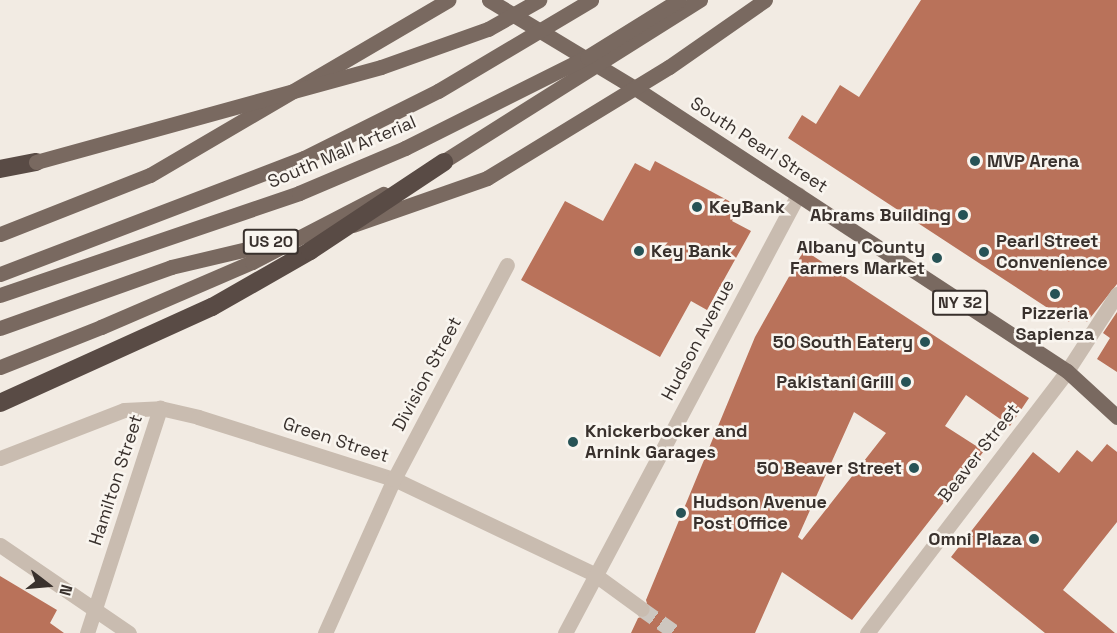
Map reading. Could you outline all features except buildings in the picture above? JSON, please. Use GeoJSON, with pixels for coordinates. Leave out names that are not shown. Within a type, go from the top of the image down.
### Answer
{"type":"FeatureCollection","features":[{"type":"Feature","properties":{"kind":"highway"},"geometry":{"type":"LineString","coordinates":[[0,171],[36,162]]}},
{"type":"Feature","properties":{"kind":"highway"},"geometry":{"type":"LineString","coordinates":[[0,403],[212,307],[310,251],[444,162]]}},
{"type":"Feature","properties":{"kind":"main road"},"geometry":{"type":"LineString","coordinates":[[0,234],[150,175],[448,0]]}},
{"type":"Feature","properties":{"kind":"main road","name":"South Pearl Street"},"geometry":{"type":"LineString","coordinates":[[489,0],[635,88],[1067,371],[1117,417]]}},
{"type":"Feature","properties":{"kind":"main road"},"geometry":{"type":"LineString","coordinates":[[36,162],[381,67],[488,29],[539,0]]}},
{"type":"Feature","properties":{"kind":"main road","name":"South Mall Arterial"},"geometry":{"type":"LineString","coordinates":[[0,274],[304,158],[438,91],[591,0]]}},
{"type":"Feature","properties":{"kind":"main road","name":"South Mall Arterial"},"geometry":{"type":"LineString","coordinates":[[0,295],[363,167],[587,57],[679,0]]}},
{"type":"Feature","properties":{"kind":"main road"},"geometry":{"type":"LineString","coordinates":[[0,367],[252,262],[444,162],[700,0]]}},
{"type":"Feature","properties":{"kind":"main road"},"geometry":{"type":"LineString","coordinates":[[635,88],[765,0]]}},
{"type":"Feature","properties":{"kind":"main road","name":"US 20"},"geometry":{"type":"LineString","coordinates":[[0,328],[221,253],[394,215],[487,178],[635,88]]}},
{"type":"Feature","properties":{"kind":"street","name":"Hudson Avenue"},"geometry":{"type":"LineString","coordinates":[[565,633],[594,574],[798,194]]}},
{"type":"Feature","properties":{"kind":"street","name":"Division Street"},"geometry":{"type":"LineString","coordinates":[[325,633],[394,479],[507,265]]}},
{"type":"Feature","properties":{"kind":"street","name":"Beaver Street"},"geometry":{"type":"LineString","coordinates":[[867,633],[1067,371],[1117,294]]}},
{"type":"Feature","properties":{"kind":"street","name":"Green Street"},"geometry":{"type":"LineString","coordinates":[[0,458],[94,417],[160,408],[394,479],[594,574],[642,609]]}},
{"type":"Feature","properties":{"kind":"street","name":"Hamilton Street"},"geometry":{"type":"LineString","coordinates":[[87,633],[160,408]]}},
{"type":"Feature","properties":{"kind":"street"},"geometry":{"type":"LineString","coordinates":[[0,545],[93,611],[129,633]]}},
{"type":"Feature","properties":{"kind":"tunnel"},"geometry":{"type":"LineString","coordinates":[[642,609],[676,633]]}},
{"type":"Feature","properties":{"kind":"place","name":"MVP Arena"},"geometry":{"type":"Point","coordinates":[975,161]}},
{"type":"Feature","properties":{"kind":"place","name":"KeyBank"},"geometry":{"type":"Point","coordinates":[697,207]}},
{"type":"Feature","properties":{"kind":"place","name":"Abrams Building"},"geometry":{"type":"Point","coordinates":[963,215]}},
{"type":"Feature","properties":{"kind":"place","name":"Key Bank"},"geometry":{"type":"Point","coordinates":[639,251]}},
{"type":"Feature","properties":{"kind":"place","name":"Pearl Street Convenience"},"geometry":{"type":"Point","coordinates":[984,252]}},
{"type":"Feature","properties":{"kind":"place","name":"Albany County Farmers Market"},"geometry":{"type":"Point","coordinates":[937,258]}},
{"type":"Feature","properties":{"kind":"place","name":"Pizzeria Sapienza"},"geometry":{"type":"Point","coordinates":[1055,294]}},
{"type":"Feature","properties":{"kind":"place","name":"50 South Eatery"},"geometry":{"type":"Point","coordinates":[925,342]}},
{"type":"Feature","properties":{"kind":"place","name":"Pakistani Grill"},"geometry":{"type":"Point","coordinates":[906,382]}},
{"type":"Feature","properties":{"kind":"place","name":"Knickerbocker and Arnink Garages"},"geometry":{"type":"Point","coordinates":[573,442]}},
{"type":"Feature","properties":{"kind":"place","name":"50 Beaver Street"},"geometry":{"type":"Point","coordinates":[914,468]}},
{"type":"Feature","properties":{"kind":"place","name":"Hudson Avenue Post Office"},"geometry":{"type":"Point","coordinates":[681,513]}},
{"type":"Feature","properties":{"kind":"place","name":"Omni Plaza"},"geometry":{"type":"Point","coordinates":[1034,539]}}]}
